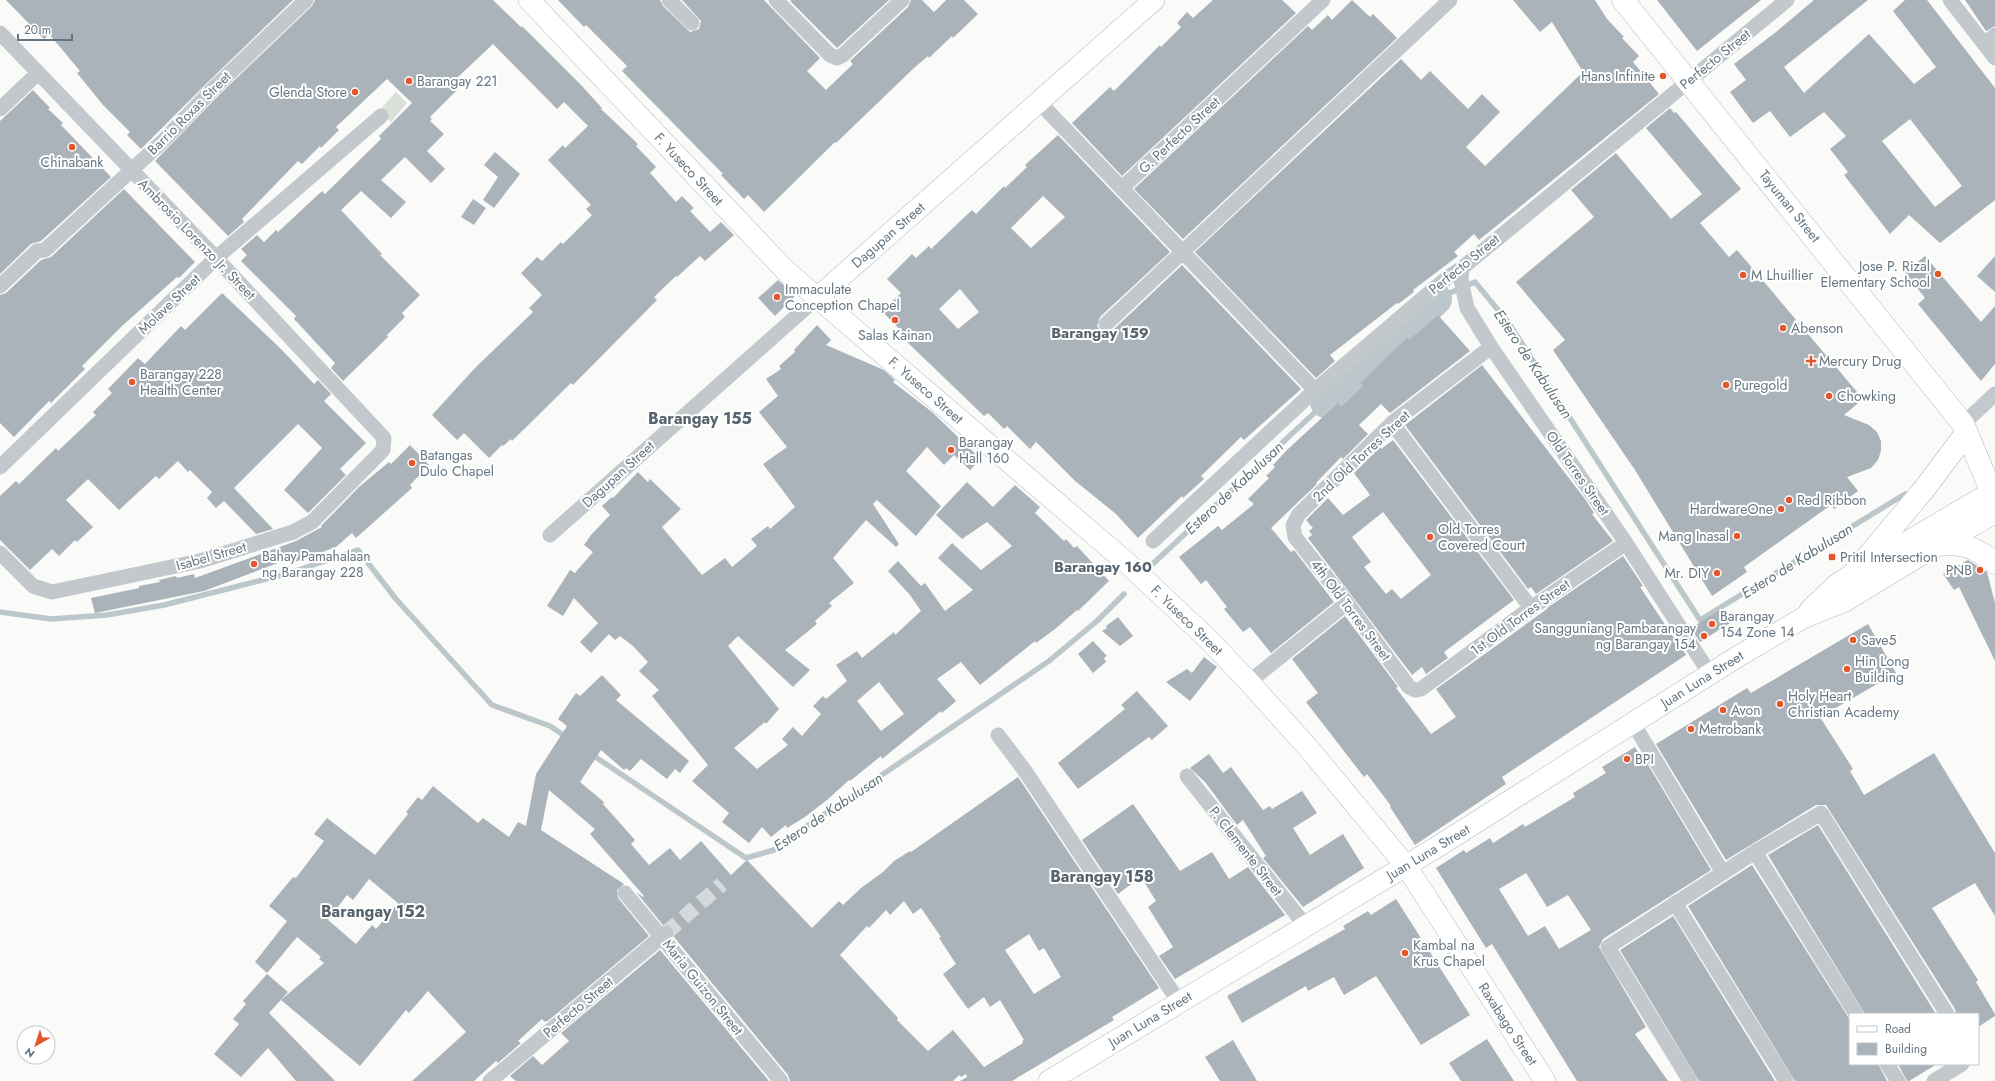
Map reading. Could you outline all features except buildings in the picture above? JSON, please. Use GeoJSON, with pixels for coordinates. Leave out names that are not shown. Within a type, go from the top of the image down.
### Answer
{"type":"FeatureCollection","features":[{"type":"Feature","properties":{"kind":"main road","name":"Tayuman Street"},"geometry":{"type":"LineString","coordinates":[[1623,0],[1965,428],[1994,494]]}},
{"type":"Feature","properties":{"kind":"main road"},"geometry":{"type":"LineString","coordinates":[[1854,574],[1925,488],[1965,428]]}},
{"type":"Feature","properties":{"kind":"main road"},"geometry":{"type":"LineString","coordinates":[[1937,546],[1953,543],[1966,545],[1995,563]]}},
{"type":"Feature","properties":{"kind":"street","name":"Barrio Roxas Street"},"geometry":{"type":"LineString","coordinates":[[0,286],[37,251],[45,250],[163,141],[214,88],[306,0]]}},
{"type":"Feature","properties":{"kind":"street","name":"F. Yuseco Street"},"geometry":{"type":"LineString","coordinates":[[529,0],[785,270],[1126,562],[1208,639],[1310,750],[1406,866]]}},
{"type":"Feature","properties":{"kind":"street"},"geometry":{"type":"LineString","coordinates":[[669,0],[692,23]]}},
{"type":"Feature","properties":{"kind":"street"},"geometry":{"type":"LineString","coordinates":[[776,0],[830,56],[837,58],[843,55],[902,0]]}},
{"type":"Feature","properties":{"kind":"street","name":"Dagupan Street"},"geometry":{"type":"LineString","coordinates":[[550,535],[1154,0]]}},
{"type":"Feature","properties":{"kind":"street","name":"G. Perfecto Street"},"geometry":{"type":"LineString","coordinates":[[1122,188],[1323,0]]}},
{"type":"Feature","properties":{"kind":"street"},"geometry":{"type":"LineString","coordinates":[[1106,324],[1450,0]]}},
{"type":"Feature","properties":{"kind":"street","name":"Perfecto Street"},"geometry":{"type":"LineString","coordinates":[[1153,541],[1315,390],[1448,277],[1461,274],[1688,80],[1786,0]]}},
{"type":"Feature","properties":{"kind":"street"},"geometry":{"type":"LineString","coordinates":[[1950,0],[1990,39],[1995,58]]}},
{"type":"Feature","properties":{"kind":"street","name":"Ambrosio Lorenzo Jr. Street"},"geometry":{"type":"LineString","coordinates":[[0,33],[216,258],[384,438],[383,450]]}},
{"type":"Feature","properties":{"kind":"street"},"geometry":{"type":"LineString","coordinates":[[0,109],[38,74]]}},
{"type":"Feature","properties":{"kind":"street"},"geometry":{"type":"LineString","coordinates":[[1039,102],[1315,390]]}},
{"type":"Feature","properties":{"kind":"street","name":"Molave Street"},"geometry":{"type":"LineString","coordinates":[[0,466],[216,258],[381,116]]}},
{"type":"Feature","properties":{"kind":"street","name":"Old Torres Street"},"geometry":{"type":"LineString","coordinates":[[1461,274],[1467,308],[1491,347],[1626,543],[1710,674]]}},
{"type":"Feature","properties":{"kind":"street","name":"2nd Old Torres Street"},"geometry":{"type":"LineString","coordinates":[[1293,525],[1299,514],[1392,423],[1491,347]]}},
{"type":"Feature","properties":{"kind":"street"},"geometry":{"type":"LineString","coordinates":[[1965,428],[1995,394]]}},
{"type":"Feature","properties":{"kind":"street"},"geometry":{"type":"LineString","coordinates":[[1392,423],[1531,608]]}},
{"type":"Feature","properties":{"kind":"street","name":"Isabel Street"},"geometry":{"type":"LineString","coordinates":[[0,553],[33,586],[52,592],[200,561],[293,532],[312,522],[383,450]]}},
{"type":"Feature","properties":{"kind":"street","name":"Juan Luna Street"},"geometry":{"type":"LineString","coordinates":[[1803,618],[1835,586],[1994,494]]}},
{"type":"Feature","properties":{"kind":"street","name":"Juan Luna Street"},"geometry":{"type":"LineString","coordinates":[[1049,1081],[1406,866],[1710,674],[1803,618],[1845,601],[1995,513]]}},
{"type":"Feature","properties":{"kind":"street","name":"4th Old Torres Street"},"geometry":{"type":"LineString","coordinates":[[1293,525],[1295,537],[1347,603],[1409,687],[1415,690]]}},
{"type":"Feature","properties":{"kind":"street","name":"1st Old Torres Street"},"geometry":{"type":"LineString","coordinates":[[1415,690],[1421,689],[1531,608],[1626,543]]}},
{"type":"Feature","properties":{"kind":"street"},"geometry":{"type":"LineString","coordinates":[[1249,682],[1347,603]]}},
{"type":"Feature","properties":{"kind":"street"},"geometry":{"type":"LineString","coordinates":[[1633,723],[1723,873]]}},
{"type":"Feature","properties":{"kind":"street"},"geometry":{"type":"LineString","coordinates":[[998,735],[1022,767],[1179,1002]]}},
{"type":"Feature","properties":{"kind":"street","name":"P. Clemente Street"},"geometry":{"type":"LineString","coordinates":[[1187,776],[1305,926]]}},
{"type":"Feature","properties":{"kind":"street"},"geometry":{"type":"LineString","coordinates":[[1690,1081],[1608,947],[1755,852],[1821,813],[1947,1013]]}},
{"type":"Feature","properties":{"kind":"street"},"geometry":{"type":"LineString","coordinates":[[1755,852],[1855,1013]]}},
{"type":"Feature","properties":{"kind":"street","name":"Raxabago Street"},"geometry":{"type":"LineString","coordinates":[[1406,866],[1545,1081]]}},
{"type":"Feature","properties":{"kind":"street","name":"Maria Guizon Street"},"geometry":{"type":"LineString","coordinates":[[625,893],[664,935],[781,1081]]}},
{"type":"Feature","properties":{"kind":"street"},"geometry":{"type":"LineString","coordinates":[[1675,903],[1786,1081]]}},
{"type":"Feature","properties":{"kind":"street","name":"Perfecto Street"},"geometry":{"type":"LineString","coordinates":[[490,1081],[664,935]]}},
{"type":"Feature","properties":{"kind":"street"},"geometry":{"type":"LineString","coordinates":[[1888,1065],[1898,1081]]}},
{"type":"Feature","properties":{"kind":"street"},"geometry":{"type":"LineString","coordinates":[[1934,1081],[1960,1065]]}},
{"type":"Feature","properties":{"kind":"shaded area"},"geometry":{"type":"Polygon","coordinates":[[[396,92],[407,103],[391,122],[379,111],[396,92]]]}},
{"type":"Feature","properties":{"kind":"waterway","name":"Estero de Kabulusan"},"geometry":{"type":"LineString","coordinates":[[1436,299],[1475,282],[1508,322],[1700,620],[1905,494]]}},
{"type":"Feature","properties":{"kind":"waterway","name":"Estero de Kabulusan"},"geometry":{"type":"LineString","coordinates":[[1326,402],[1436,299]]}},
{"type":"Feature","properties":{"kind":"waterway","name":"Estero de Kabulusan"},"geometry":{"type":"LineString","coordinates":[[1143,573],[1326,402]]}},
{"type":"Feature","properties":{"kind":"waterway"},"geometry":{"type":"LineString","coordinates":[[0,612],[51,619],[107,615],[164,605],[286,574],[358,550],[396,599],[492,705],[550,726],[568,738]]}},
{"type":"Feature","properties":{"kind":"waterway","name":"Estero de Kabulusan"},"geometry":{"type":"LineString","coordinates":[[591,754],[746,858],[777,849],[807,826],[1049,661],[1097,621],[1124,594]]}},
{"type":"Feature","properties":{"kind":"tunnel"},"geometry":{"type":"LineString","coordinates":[[666,933],[722,884]]}},
{"type":"Feature","properties":{"kind":"place","name":"Hans Infinite"},"geometry":{"type":"Point","coordinates":[1663,76]}},
{"type":"Feature","properties":{"kind":"place","name":"Barangay 221"},"geometry":{"type":"Point","coordinates":[409,81]}},
{"type":"Feature","properties":{"kind":"place","name":"Glenda Store"},"geometry":{"type":"Point","coordinates":[355,92]}},
{"type":"Feature","properties":{"kind":"place","name":"Chinabank"},"geometry":{"type":"Point","coordinates":[72,147]}},
{"type":"Feature","properties":{"kind":"place","name":"Jose P. Rizal Elementary School"},"geometry":{"type":"Point","coordinates":[1938,274]}},
{"type":"Feature","properties":{"kind":"place","name":"M Lhuillier"},"geometry":{"type":"Point","coordinates":[1743,275]}},
{"type":"Feature","properties":{"kind":"place","name":"Immaculate Conception Chapel"},"geometry":{"type":"Point","coordinates":[777,297]}},
{"type":"Feature","properties":{"kind":"place","name":"Salas Kainan"},"geometry":{"type":"Point","coordinates":[895,320]}},
{"type":"Feature","properties":{"kind":"place","name":"Abenson"},"geometry":{"type":"Point","coordinates":[1783,328]}},
{"type":"Feature","properties":{"kind":"place","name":"Mercury Drug"},"geometry":{"type":"Point","coordinates":[1811,361]}},
{"type":"Feature","properties":{"kind":"place","name":"Barangay 228 Health Center"},"geometry":{"type":"Point","coordinates":[132,382]}},
{"type":"Feature","properties":{"kind":"place","name":"Puregold"},"geometry":{"type":"Point","coordinates":[1726,385]}},
{"type":"Feature","properties":{"kind":"place","name":"Chowking"},"geometry":{"type":"Point","coordinates":[1829,396]}},
{"type":"Feature","properties":{"kind":"place","name":"Barangay Hall 160"},"geometry":{"type":"Point","coordinates":[951,450]}},
{"type":"Feature","properties":{"kind":"place","name":"Batangas Dulo Chapel"},"geometry":{"type":"Point","coordinates":[412,463]}},
{"type":"Feature","properties":{"kind":"place","name":"Red Ribbon"},"geometry":{"type":"Point","coordinates":[1789,500]}},
{"type":"Feature","properties":{"kind":"place","name":"HardwareOne"},"geometry":{"type":"Point","coordinates":[1781,509]}},
{"type":"Feature","properties":{"kind":"place","name":"Mang Inasal"},"geometry":{"type":"Point","coordinates":[1737,536]}},
{"type":"Feature","properties":{"kind":"place","name":"Old Torres Covered Court"},"geometry":{"type":"Point","coordinates":[1430,537]}},
{"type":"Feature","properties":{"kind":"place","name":"Pritil Intersection"},"geometry":{"type":"Point","coordinates":[1832,557]}},
{"type":"Feature","properties":{"kind":"place","name":"Bahay Pamahalaan ng Barangay 228"},"geometry":{"type":"Point","coordinates":[254,564]}},
{"type":"Feature","properties":{"kind":"place","name":"PNB"},"geometry":{"type":"Point","coordinates":[1980,570]}},
{"type":"Feature","properties":{"kind":"place","name":"Mr. DIY"},"geometry":{"type":"Point","coordinates":[1717,573]}},
{"type":"Feature","properties":{"kind":"place","name":"Barangay 154 Zone 14"},"geometry":{"type":"Point","coordinates":[1712,624]}},
{"type":"Feature","properties":{"kind":"place","name":"Sangguniang Pambarangay ng Barangay 154"},"geometry":{"type":"Point","coordinates":[1704,636]}},
{"type":"Feature","properties":{"kind":"place","name":"Save5"},"geometry":{"type":"Point","coordinates":[1853,640]}},
{"type":"Feature","properties":{"kind":"place","name":"Hin Long Building"},"geometry":{"type":"Point","coordinates":[1847,669]}},
{"type":"Feature","properties":{"kind":"place","name":"Holy Heart Christian Academy"},"geometry":{"type":"Point","coordinates":[1780,704]}},
{"type":"Feature","properties":{"kind":"place","name":"Avon"},"geometry":{"type":"Point","coordinates":[1723,710]}},
{"type":"Feature","properties":{"kind":"place","name":"Metrobank"},"geometry":{"type":"Point","coordinates":[1691,729]}},
{"type":"Feature","properties":{"kind":"place","name":"BPI"},"geometry":{"type":"Point","coordinates":[1627,759]}},
{"type":"Feature","properties":{"kind":"place","name":"Kambal na Krus Chapel"},"geometry":{"type":"Point","coordinates":[1405,953]}},
{"type":"Feature","properties":{"kind":"district","name":"Barangay 159"},"geometry":{"type":"Point","coordinates":[1100,333]}},
{"type":"Feature","properties":{"kind":"district","name":"Barangay 155"},"geometry":{"type":"Point","coordinates":[700,418]}},
{"type":"Feature","properties":{"kind":"district","name":"Barangay 160"},"geometry":{"type":"Point","coordinates":[1103,567]}},
{"type":"Feature","properties":{"kind":"district","name":"Barangay 158"},"geometry":{"type":"Point","coordinates":[1102,876]}},
{"type":"Feature","properties":{"kind":"district","name":"Barangay 152"},"geometry":{"type":"Point","coordinates":[373,911]}}]}
